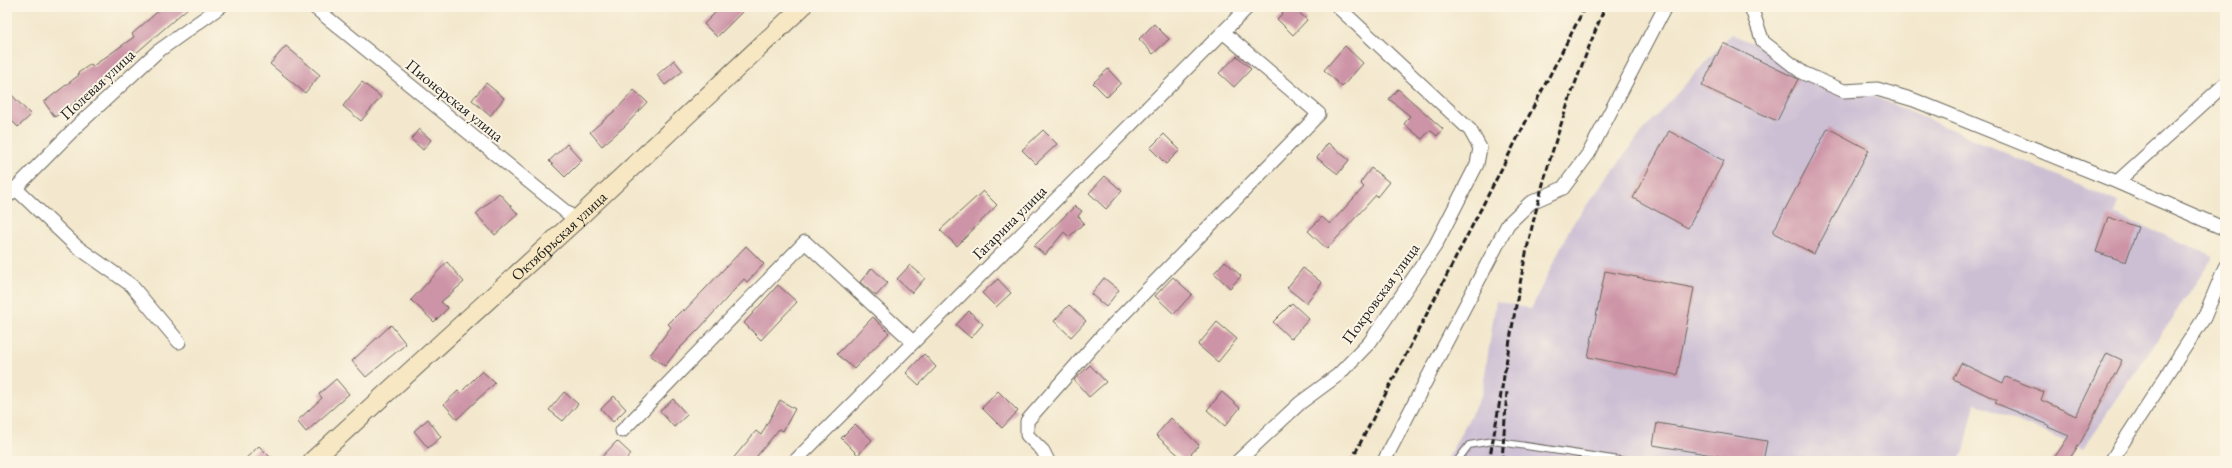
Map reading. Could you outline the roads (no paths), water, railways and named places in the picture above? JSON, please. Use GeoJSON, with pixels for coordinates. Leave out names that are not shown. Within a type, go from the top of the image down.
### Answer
{"type":"FeatureCollection","features":[{"type":"Feature","properties":{"kind":"street","name":"Полевая улица"},"geometry":{"type":"LineString","coordinates":[[11,192],[79,124],[157,52],[220,7]]}},
{"type":"Feature","properties":{"kind":"street","name":"Пионерская улица"},"geometry":{"type":"LineString","coordinates":[[314,7],[576,220]]}},
{"type":"Feature","properties":{"kind":"street","name":"Октябрьская улица"},"geometry":{"type":"LineString","coordinates":[[312,461],[576,220],[802,7]]}},
{"type":"Feature","properties":{"kind":"street","name":"Гагарина улица"},"geometry":{"type":"LineString","coordinates":[[795,461],[1248,7]]}},
{"type":"Feature","properties":{"kind":"street","name":"Покровская улица"},"geometry":{"type":"LineString","coordinates":[[1238,461],[1300,403],[1338,375],[1370,342],[1435,246],[1477,164],[1480,148],[1470,130],[1338,7]]}},
{"type":"Feature","properties":{"kind":"street"},"geometry":{"type":"LineString","coordinates":[[1384,461],[1508,224],[1530,203],[1563,188],[1589,153],[1665,7]]}},
{"type":"Feature","properties":{"kind":"street"},"geometry":{"type":"LineString","coordinates":[[1751,7],[1763,42],[1802,73],[1844,91],[1877,89],[1914,100],[2117,182],[2225,229]]}},
{"type":"Feature","properties":{"kind":"street"},"geometry":{"type":"LineString","coordinates":[[1048,461],[1043,451],[1027,435],[1026,421],[1100,338],[1319,114],[1223,32]]}},
{"type":"Feature","properties":{"kind":"street"},"geometry":{"type":"LineString","coordinates":[[2117,182],[2225,84]]}},
{"type":"Feature","properties":{"kind":"street"},"geometry":{"type":"LineString","coordinates":[[11,192],[76,246],[131,285],[179,342]]}},
{"type":"Feature","properties":{"kind":"street"},"geometry":{"type":"LineString","coordinates":[[622,431],[805,242],[913,342]]}},
{"type":"Feature","properties":{"kind":"street"},"geometry":{"type":"LineString","coordinates":[[2111,461],[2204,318],[2225,267]]}},
{"type":"Feature","properties":{"kind":"lane"},"geometry":{"type":"LineString","coordinates":[[1457,461],[1469,445],[1493,441],[1626,461]]}},
{"type":"Feature","properties":{"kind":"railway"},"geometry":{"type":"LineString","coordinates":[[1351,461],[1585,7]]}},
{"type":"Feature","properties":{"kind":"railway"},"geometry":{"type":"LineString","coordinates":[[1489,461],[1524,264],[1539,199],[1569,102],[1605,7]]}},
{"type":"Feature","properties":{"kind":"railway"},"geometry":{"type":"LineString","coordinates":[[1502,461],[1507,391]]}}]}
